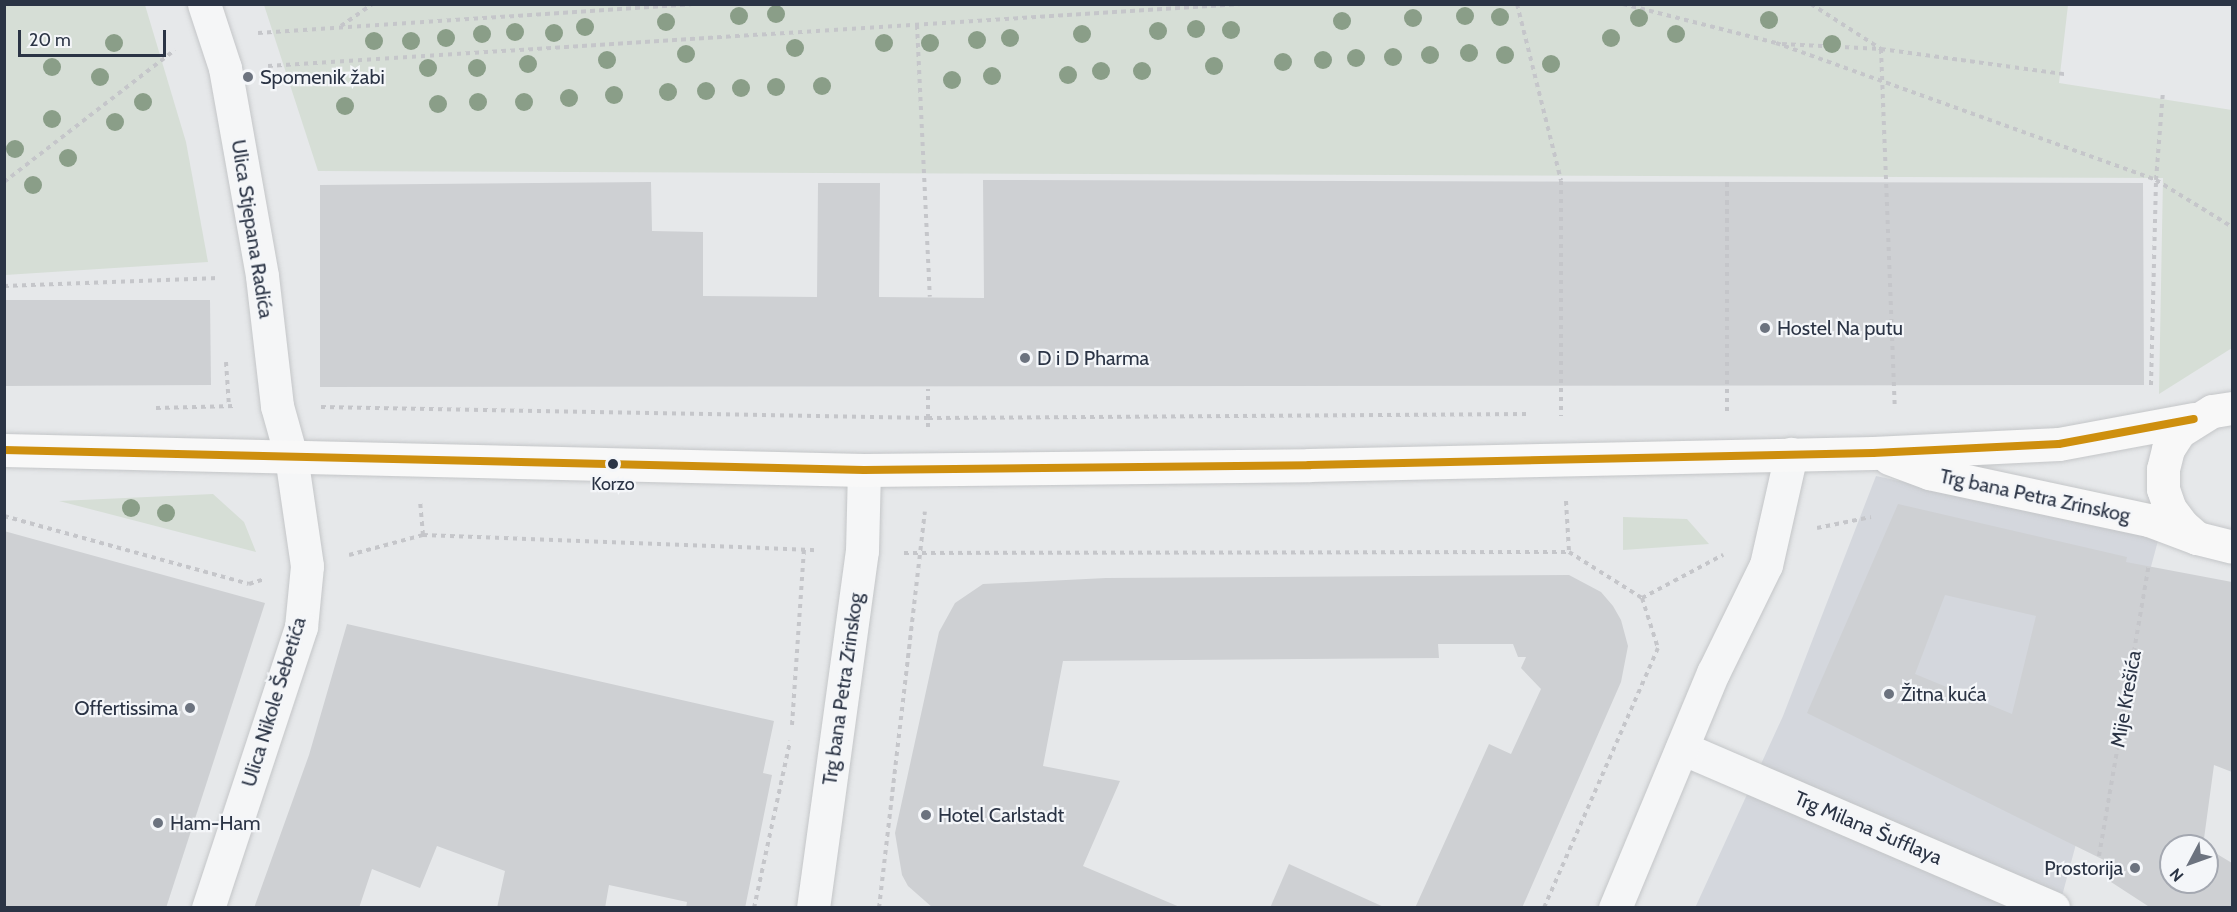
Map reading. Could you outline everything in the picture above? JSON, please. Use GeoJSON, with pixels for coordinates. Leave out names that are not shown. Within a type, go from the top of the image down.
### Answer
{"type":"FeatureCollection","features":[{"type":"Feature","properties":{"kind":"main road","name":"Trg bana Petra Zrinskog"},"geometry":{"type":"LineString","coordinates":[[4,450],[864,470],[1332,465],[1791,453],[1873,453],[2059,444],[2194,419],[2232,408]]}},
{"type":"Feature","properties":{"kind":"main road"},"geometry":{"type":"LineString","coordinates":[[2194,419],[2168,449],[2163,489],[2170,509],[2197,538]]}},
{"type":"Feature","properties":{"kind":"main road","name":"Trg bana Petra Zrinskog"},"geometry":{"type":"LineString","coordinates":[[1873,453],[1929,473],[2149,520],[2197,538],[2232,547]]}},
{"type":"Feature","properties":{"kind":"street","name":"Ulica Stjepana Radića"},"geometry":{"type":"LineString","coordinates":[[204,4],[225,68],[262,276],[277,406],[291,456]]}},
{"type":"Feature","properties":{"kind":"street"},"geometry":{"type":"LineString","coordinates":[[1615,908],[1682,748],[1766,565],[1791,453]]}},
{"type":"Feature","properties":{"kind":"street","name":"Ulica Nikole Šebetića"},"geometry":{"type":"LineString","coordinates":[[208,908],[301,627],[307,566],[291,456]]}},
{"type":"Feature","properties":{"kind":"street","name":"Trg bana Petra Zrinskog"},"geometry":{"type":"LineString","coordinates":[[813,908],[862,551],[864,470]]}},
{"type":"Feature","properties":{"kind":"street","name":"Trg Milana Šufflaya"},"geometry":{"type":"LineString","coordinates":[[1682,748],[2053,908]]}},
{"type":"Feature","properties":{"kind":"path"},"geometry":{"type":"LineString","coordinates":[[339,28],[373,4]]}},
{"type":"Feature","properties":{"kind":"path"},"geometry":{"type":"LineString","coordinates":[[4,182],[174,50],[214,37],[692,4]]}},
{"type":"Feature","properties":{"kind":"path"},"geometry":{"type":"LineString","coordinates":[[225,68],[1241,4]]}},
{"type":"Feature","properties":{"kind":"path"},"geometry":{"type":"LineString","coordinates":[[1518,4],[1561,181],[1560,414]]}},
{"type":"Feature","properties":{"kind":"path"},"geometry":{"type":"LineString","coordinates":[[1623,4],[1776,43],[2156,180],[2232,227]]}},
{"type":"Feature","properties":{"kind":"path"},"geometry":{"type":"LineString","coordinates":[[1811,4],[1881,49]]}},
{"type":"Feature","properties":{"kind":"path"},"geometry":{"type":"LineString","coordinates":[[917,25],[930,297]]}},
{"type":"Feature","properties":{"kind":"path"},"geometry":{"type":"LineString","coordinates":[[1776,43],[1881,49],[2064,74]]}},
{"type":"Feature","properties":{"kind":"path"},"geometry":{"type":"LineString","coordinates":[[1881,49],[1895,411]]}},
{"type":"Feature","properties":{"kind":"path"},"geometry":{"type":"LineString","coordinates":[[2151,398],[2156,180],[2163,92]]}},
{"type":"Feature","properties":{"kind":"path"},"geometry":{"type":"LineString","coordinates":[[1727,182],[1727,412]]}},
{"type":"Feature","properties":{"kind":"path"},"geometry":{"type":"LineString","coordinates":[[4,286],[262,276]]}},
{"type":"Feature","properties":{"kind":"path"},"geometry":{"type":"LineString","coordinates":[[146,408],[277,406],[928,418],[1536,414]]}},
{"type":"Feature","properties":{"kind":"path"},"geometry":{"type":"LineString","coordinates":[[1884,411],[1907,411]]}},
{"type":"Feature","properties":{"kind":"path"},"geometry":{"type":"LineString","coordinates":[[1715,413],[1738,412]]}},
{"type":"Feature","properties":{"kind":"path"},"geometry":{"type":"LineString","coordinates":[[1548,414],[1572,414]]}},
{"type":"Feature","properties":{"kind":"path"},"geometry":{"type":"LineString","coordinates":[[423,535],[922,554],[1569,552],[1642,598],[1658,648],[1544,908]]}},
{"type":"Feature","properties":{"kind":"path"},"geometry":{"type":"LineString","coordinates":[[754,908],[791,734],[804,549]]}},
{"type":"Feature","properties":{"kind":"path"},"geometry":{"type":"LineString","coordinates":[[879,908],[922,554]]}},
{"type":"Feature","properties":{"kind":"path","name":"Mije Krešića"},"geometry":{"type":"LineString","coordinates":[[2099,856],[2151,554]]}},
{"type":"Feature","properties":{"kind":"shaded area"},"geometry":{"type":"Polygon","coordinates":[[[5,4],[145,5],[186,142],[208,262],[5,275],[5,4]]]}},
{"type":"Feature","properties":{"kind":"shaded area"},"geometry":{"type":"Polygon","coordinates":[[[264,5],[2068,5],[2059,83],[2232,110],[2232,348],[2159,394],[2163,178],[318,171],[264,5]]]}},
{"type":"Feature","properties":{"kind":"shaded area"},"geometry":{"type":"Polygon","coordinates":[[[1876,476],[2159,537],[2059,907],[1695,908],[1783,716],[1876,476]]]}},
{"type":"Feature","properties":{"kind":"shaded area"},"geometry":{"type":"Polygon","coordinates":[[[213,494],[244,522],[256,552],[59,501],[213,494]]]}},
{"type":"Feature","properties":{"kind":"shaded area"},"geometry":{"type":"Polygon","coordinates":[[[1623,517],[1687,519],[1709,544],[1623,550],[1623,517]]]}},
{"type":"Feature","properties":{"kind":"building"},"geometry":{"type":"Polygon","coordinates":[[[983,180],[2143,183],[2144,385],[320,387],[320,185],[651,182],[652,231],[703,232],[703,296],[817,297],[818,183],[880,183],[879,297],[984,298],[983,180]]]}},
{"type":"Feature","properties":{"kind":"building"},"geometry":{"type":"Polygon","coordinates":[[[4,300],[210,300],[211,385],[4,386],[4,300]]]}},
{"type":"Feature","properties":{"kind":"building","name":"Žitna kuća"},"geometry":{"type":"Polygon","coordinates":[[[1898,504],[2127,557],[2126,562],[2232,582],[2232,772],[2214,765],[2205,834],[2159,834],[2159,894],[2219,894],[2219,855],[2232,863],[2232,908],[2151,908],[2111,882],[2114,865],[1807,713],[1898,504]],[[1945,595],[1915,674],[2012,714],[2036,616],[1945,595]]]}},
{"type":"Feature","properties":{"kind":"building"},"geometry":{"type":"Polygon","coordinates":[[[4,531],[265,603],[166,908],[4,908],[4,531]]]}},
{"type":"Feature","properties":{"kind":"building"},"geometry":{"type":"Polygon","coordinates":[[[1569,575],[1601,592],[1613,606],[1621,620],[1628,646],[1621,682],[1522,908],[1415,908],[1489,744],[1511,754],[1541,689],[1521,668],[1526,657],[1518,657],[1513,644],[1438,644],[1439,658],[1063,661],[1043,766],[1120,781],[1083,866],[1182,908],[933,908],[908,886],[902,875],[895,833],[939,632],[955,603],[983,584],[1106,578],[1569,575]]]}},
{"type":"Feature","properties":{"kind":"building"},"geometry":{"type":"Polygon","coordinates":[[[347,624],[774,721],[763,773],[772,775],[745,908],[686,908],[687,902],[609,885],[605,908],[497,908],[505,871],[437,846],[420,888],[372,869],[359,908],[254,908],[309,755],[347,624]]]}},
{"type":"Feature","properties":{"kind":"building"},"geometry":{"type":"Polygon","coordinates":[[[1289,864],[1386,908],[1270,908],[1289,864]]]}},
{"type":"Feature","properties":{"kind":"transit line"},"geometry":{"type":"LineString","coordinates":[[4,450],[864,470],[1309,465],[1873,453],[2059,444],[2194,419]]}},
{"type":"Feature","properties":{"kind":"place","name":"Spomenik žabi"},"geometry":{"type":"Point","coordinates":[248,77]}},
{"type":"Feature","properties":{"kind":"place","name":"Hostel Na putu"},"geometry":{"type":"Point","coordinates":[1765,328]}},
{"type":"Feature","properties":{"kind":"place","name":"D i D Pharma"},"geometry":{"type":"Point","coordinates":[1025,358]}},
{"type":"Feature","properties":{"kind":"place","name":"Korzo"},"geometry":{"type":"Point","coordinates":[613,464]}},
{"type":"Feature","properties":{"kind":"place","name":"Žitna kuća"},"geometry":{"type":"Point","coordinates":[1889,694]}},
{"type":"Feature","properties":{"kind":"place","name":"Offertissima"},"geometry":{"type":"Point","coordinates":[190,708]}},
{"type":"Feature","properties":{"kind":"place","name":"Hotel Carlstadt"},"geometry":{"type":"Point","coordinates":[926,815]}},
{"type":"Feature","properties":{"kind":"place","name":"Ham-Ham"},"geometry":{"type":"Point","coordinates":[158,823]}},
{"type":"Feature","properties":{"kind":"place","name":"Prostorija"},"geometry":{"type":"Point","coordinates":[2135,868]}}]}
